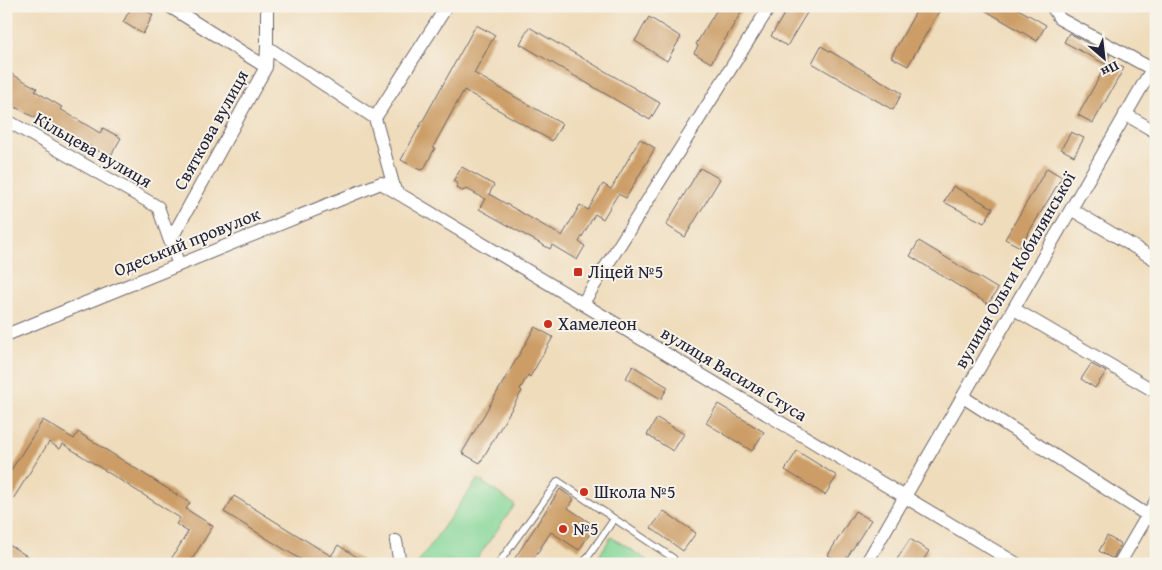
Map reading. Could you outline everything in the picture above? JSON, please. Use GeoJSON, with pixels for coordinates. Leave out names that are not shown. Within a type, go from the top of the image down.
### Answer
{"type":"FeatureCollection","features":[{"type":"Feature","properties":{"kind":"street"},"geometry":{"type":"LineString","coordinates":[[169,6],[266,67]]}},
{"type":"Feature","properties":{"kind":"street","name":"Святкова вулиця"},"geometry":{"type":"LineString","coordinates":[[170,241],[266,67],[267,6]]}},
{"type":"Feature","properties":{"kind":"street"},"geometry":{"type":"LineString","coordinates":[[375,118],[447,6]]}},
{"type":"Feature","properties":{"kind":"street"},"geometry":{"type":"LineString","coordinates":[[583,303],[770,6]]}},
{"type":"Feature","properties":{"kind":"street"},"geometry":{"type":"LineString","coordinates":[[1052,6],[1060,19],[1154,65]]}},
{"type":"Feature","properties":{"kind":"street"},"geometry":{"type":"LineString","coordinates":[[267,47],[375,118],[395,191]]}},
{"type":"Feature","properties":{"kind":"street","name":"вулиця Ольги Кобилянської"},"geometry":{"type":"LineString","coordinates":[[866,564],[1154,65]]}},
{"type":"Feature","properties":{"kind":"street"},"geometry":{"type":"LineString","coordinates":[[1126,114],[1156,132]]}},
{"type":"Feature","properties":{"kind":"street","name":"Кільцева вулиця"},"geometry":{"type":"LineString","coordinates":[[6,120],[158,207],[170,241]]}},
{"type":"Feature","properties":{"kind":"street","name":"вулиця Василя Стуса"},"geometry":{"type":"LineString","coordinates":[[381,183],[1018,564]]}},
{"type":"Feature","properties":{"kind":"street","name":"Одеський провулок"},"geometry":{"type":"LineString","coordinates":[[6,334],[381,183]]}},
{"type":"Feature","properties":{"kind":"street"},"geometry":{"type":"LineString","coordinates":[[1071,209],[1156,260]]}},
{"type":"Feature","properties":{"kind":"street"},"geometry":{"type":"LineString","coordinates":[[170,241],[179,265]]}},
{"type":"Feature","properties":{"kind":"street"},"geometry":{"type":"LineString","coordinates":[[1014,308],[1156,392]]}},
{"type":"Feature","properties":{"kind":"street"},"geometry":{"type":"LineString","coordinates":[[962,397],[1147,515]]}},
{"type":"Feature","properties":{"kind":"street"},"geometry":{"type":"LineString","coordinates":[[1119,564],[1156,501]]}},
{"type":"Feature","properties":{"kind":"street"},"geometry":{"type":"LineString","coordinates":[[396,541],[400,564]]}},
{"type":"Feature","properties":{"kind":"lane"},"geometry":{"type":"LineString","coordinates":[[498,564],[558,481],[673,558]]}},
{"type":"Feature","properties":{"kind":"lane"},"geometry":{"type":"LineString","coordinates":[[583,564],[614,519]]}},
{"type":"Feature","properties":{"kind":"green space"},"geometry":{"type":"Polygon","coordinates":[[[478,479],[515,505],[473,564],[417,564],[478,479]]]}},
{"type":"Feature","properties":{"kind":"green space"},"geometry":{"type":"Polygon","coordinates":[[[611,537],[653,564],[594,564],[611,537]]]}},
{"type":"Feature","properties":{"kind":"building"},"geometry":{"type":"Polygon","coordinates":[[[132,6],[138,6],[153,15],[143,34],[123,22],[132,6]]]}},
{"type":"Feature","properties":{"kind":"building"},"geometry":{"type":"Polygon","coordinates":[[[719,6],[745,6],[711,63],[694,53],[698,46],[696,44],[719,6]]]}},
{"type":"Feature","properties":{"kind":"building"},"geometry":{"type":"Polygon","coordinates":[[[789,6],[811,6],[787,46],[771,36],[789,6]]]}},
{"type":"Feature","properties":{"kind":"building"},"geometry":{"type":"Polygon","coordinates":[[[919,6],[942,6],[908,66],[891,57],[919,6]]]}},
{"type":"Feature","properties":{"kind":"building"},"geometry":{"type":"Polygon","coordinates":[[[978,6],[1013,6],[1046,25],[1037,41],[978,6]]]}},
{"type":"Feature","properties":{"kind":"building"},"geometry":{"type":"Polygon","coordinates":[[[649,17],[681,37],[667,61],[635,41],[649,17]]]}},
{"type":"Feature","properties":{"kind":"building"},"geometry":{"type":"Polygon","coordinates":[[[476,25],[495,35],[474,73],[562,124],[552,141],[464,90],[433,147],[435,148],[424,169],[420,170],[401,160],[476,25]]]}},
{"type":"Feature","properties":{"kind":"building"},"geometry":{"type":"Polygon","coordinates":[[[529,27],[660,103],[650,120],[520,44],[529,27]]]}},
{"type":"Feature","properties":{"kind":"building"},"geometry":{"type":"Polygon","coordinates":[[[1069,33],[1110,55],[1105,64],[1064,42],[1069,33]]]}},
{"type":"Feature","properties":{"kind":"building"},"geometry":{"type":"Polygon","coordinates":[[[821,46],[902,93],[893,110],[812,63],[821,46]]]}},
{"type":"Feature","properties":{"kind":"building"},"geometry":{"type":"Polygon","coordinates":[[[1109,60],[1124,68],[1093,123],[1078,115],[1109,60]]]}},
{"type":"Feature","properties":{"kind":"building"},"geometry":{"type":"Polygon","coordinates":[[[6,71],[37,88],[35,91],[62,107],[60,109],[100,133],[103,128],[121,138],[110,157],[81,142],[80,144],[60,134],[61,132],[6,102],[6,71]]]}},
{"type":"Feature","properties":{"kind":"building"},"geometry":{"type":"Polygon","coordinates":[[[1071,132],[1084,138],[1074,156],[1061,149],[1071,132]]]}},
{"type":"Feature","properties":{"kind":"building"},"geometry":{"type":"Polygon","coordinates":[[[640,139],[655,148],[626,198],[618,194],[603,219],[595,214],[579,242],[585,246],[577,260],[552,245],[550,249],[479,209],[485,199],[467,189],[462,191],[456,187],[458,184],[453,181],[462,167],[494,185],[489,194],[562,236],[580,205],[588,210],[603,184],[611,189],[640,139]]]}},
{"type":"Feature","properties":{"kind":"building"},"geometry":{"type":"Polygon","coordinates":[[[700,168],[720,179],[685,237],[666,225],[700,168]]]}},
{"type":"Feature","properties":{"kind":"building"},"geometry":{"type":"Polygon","coordinates":[[[1047,168],[1062,177],[1020,247],[1005,239],[1047,168]]]}},
{"type":"Feature","properties":{"kind":"building"},"geometry":{"type":"Polygon","coordinates":[[[953,186],[993,208],[984,223],[944,202],[953,186]]]}},
{"type":"Feature","properties":{"kind":"building"},"geometry":{"type":"Polygon","coordinates":[[[919,241],[998,289],[988,304],[910,256],[919,241]]]}},
{"type":"Feature","properties":{"kind":"building"},"geometry":{"type":"Polygon","coordinates":[[[535,327],[553,337],[530,377],[528,375],[520,389],[522,391],[480,463],[462,453],[535,327]]]}},
{"type":"Feature","properties":{"kind":"building"},"geometry":{"type":"Polygon","coordinates":[[[1091,364],[1106,372],[1095,388],[1081,379],[1091,364]]]}},
{"type":"Feature","properties":{"kind":"building"},"geometry":{"type":"Polygon","coordinates":[[[633,366],[668,387],[661,399],[626,378],[633,366]]]}},
{"type":"Feature","properties":{"kind":"building"},"geometry":{"type":"Polygon","coordinates":[[[718,404],[764,432],[752,451],[706,423],[718,404]]]}},
{"type":"Feature","properties":{"kind":"building"},"geometry":{"type":"Polygon","coordinates":[[[657,418],[684,434],[673,451],[647,435],[657,418]]]}},
{"type":"Feature","properties":{"kind":"building"},"geometry":{"type":"Polygon","coordinates":[[[43,420],[74,439],[78,432],[190,503],[186,509],[213,526],[189,564],[168,564],[188,532],[176,524],[180,518],[63,444],[60,449],[49,442],[6,510],[6,478],[43,420]]]}},
{"type":"Feature","properties":{"kind":"building"},"geometry":{"type":"Polygon","coordinates":[[[797,451],[837,476],[825,495],[785,470],[797,451]]]}},
{"type":"Feature","properties":{"kind":"building","name":"№5"},"geometry":{"type":"Polygon","coordinates":[[[560,489],[574,499],[568,508],[595,526],[579,550],[551,532],[530,564],[511,564],[560,489]]]}},
{"type":"Feature","properties":{"kind":"building"},"geometry":{"type":"Polygon","coordinates":[[[234,496],[331,556],[338,545],[368,564],[308,564],[224,512],[234,496]]]}},
{"type":"Feature","properties":{"kind":"building","name":"№5"},"geometry":{"type":"Polygon","coordinates":[[[664,511],[696,533],[683,551],[651,528],[664,511]]]}},
{"type":"Feature","properties":{"kind":"building"},"geometry":{"type":"Polygon","coordinates":[[[855,511],[871,520],[843,564],[828,555],[855,511]]]}},
{"type":"Feature","properties":{"kind":"building"},"geometry":{"type":"Polygon","coordinates":[[[1107,536],[1121,544],[1113,559],[1099,551],[1107,536]]]}},
{"type":"Feature","properties":{"kind":"building"},"geometry":{"type":"Polygon","coordinates":[[[910,539],[929,551],[921,564],[894,564],[910,539]]]}},
{"type":"Feature","properties":{"kind":"building"},"geometry":{"type":"Polygon","coordinates":[[[6,543],[40,564],[6,564],[6,543]]]}},
{"type":"Feature","properties":{"kind":"place","name":"Ліцей №5"},"geometry":{"type":"Point","coordinates":[578,272]}},
{"type":"Feature","properties":{"kind":"place","name":"Хамелеон"},"geometry":{"type":"Point","coordinates":[548,324]}},
{"type":"Feature","properties":{"kind":"place","name":"Школа №5"},"geometry":{"type":"Point","coordinates":[584,492]}},
{"type":"Feature","properties":{"kind":"place","name":"№5"},"geometry":{"type":"Point","coordinates":[563,529]}}]}
